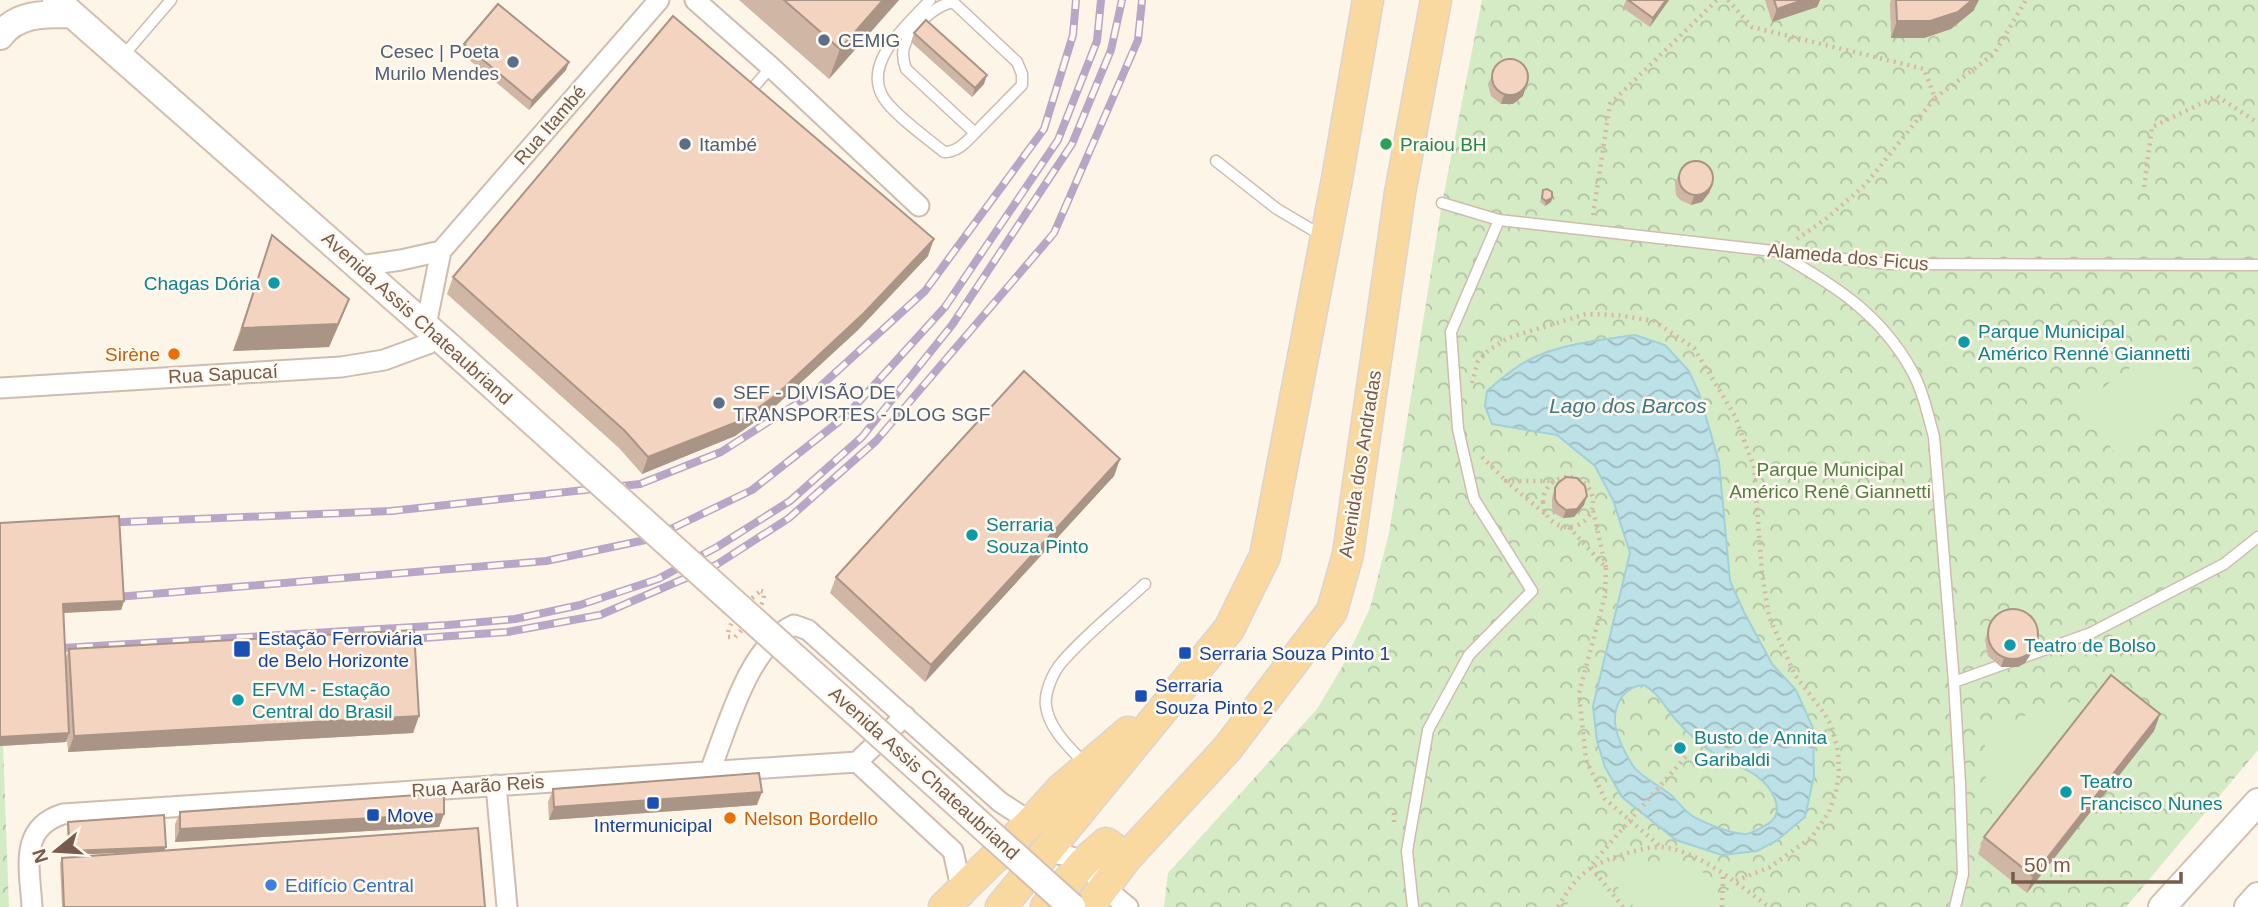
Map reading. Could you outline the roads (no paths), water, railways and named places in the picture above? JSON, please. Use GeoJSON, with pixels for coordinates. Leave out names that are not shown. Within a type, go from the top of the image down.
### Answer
{"type":"FeatureCollection","features":[{"type":"Feature","properties":{"kind":"main road"},"geometry":{"type":"LineString","coordinates":[[1001,907],[1228,629],[1265,556],[1337,179],[1368,0]]}},
{"type":"Feature","properties":{"kind":"main road","name":"Avenida dos Andradas"},"geometry":{"type":"LineString","coordinates":[[1045,907],[1227,749],[1332,611],[1348,554],[1400,193],[1436,0]]}},
{"type":"Feature","properties":{"kind":"main road"},"geometry":{"type":"LineString","coordinates":[[957,900],[1060,790],[1184,684]]}},
{"type":"Feature","properties":{"kind":"main road"},"geometry":{"type":"LineString","coordinates":[[1031,822],[1055,843]]}},
{"type":"Feature","properties":{"kind":"main road"},"geometry":{"type":"LineString","coordinates":[[1055,843],[1088,833],[1106,854]]}},
{"type":"Feature","properties":{"kind":"main road","name":"Avenida dos Andradas"},"geometry":{"type":"LineString","coordinates":[[1097,898],[1106,854]]}},
{"type":"Feature","properties":{"kind":"street","name":"Rua Itambé"},"geometry":{"type":"LineString","coordinates":[[437,335],[441,251],[659,0]]}},
{"type":"Feature","properties":{"kind":"street"},"geometry":{"type":"LineString","coordinates":[[695,0],[771,67],[919,206]]}},
{"type":"Feature","properties":{"kind":"street","name":"Avenida Assis Chateaubriand"},"geometry":{"type":"LineString","coordinates":[[64,7],[360,266],[1072,907]]}},
{"type":"Feature","properties":{"kind":"street"},"geometry":{"type":"LineString","coordinates":[[0,36],[8,25],[64,7]]}},
{"type":"Feature","properties":{"kind":"street"},"geometry":{"type":"LineString","coordinates":[[360,266],[441,251]]}},
{"type":"Feature","properties":{"kind":"street","name":"Rua Sapucaí"},"geometry":{"type":"LineString","coordinates":[[0,388],[341,367],[384,360],[437,335]]}},
{"type":"Feature","properties":{"kind":"street","name":"Avenida Assis Chateaubriand"},"geometry":{"type":"LineString","coordinates":[[710,771],[752,667],[782,631],[794,625],[808,630],[1000,802],[1031,822]]}},
{"type":"Feature","properties":{"kind":"street"},"geometry":{"type":"LineString","coordinates":[[857,762],[905,716]]}},
{"type":"Feature","properties":{"kind":"street","name":"Avenida Assis Chateaubriand"},"geometry":{"type":"LineString","coordinates":[[857,762],[953,851],[957,900]]}},
{"type":"Feature","properties":{"kind":"street","name":"Rua Aarão Reis"},"geometry":{"type":"LineString","coordinates":[[32,907],[29,856],[32,841],[38,828],[48,818],[63,814],[857,762]]}},
{"type":"Feature","properties":{"kind":"street"},"geometry":{"type":"LineString","coordinates":[[496,785],[507,907]]}},
{"type":"Feature","properties":{"kind":"street"},"geometry":{"type":"LineString","coordinates":[[2162,907],[2258,802]]}},
{"type":"Feature","properties":{"kind":"street"},"geometry":{"type":"LineString","coordinates":[[2248,907],[2258,896]]}},
{"type":"Feature","properties":{"kind":"street"},"geometry":{"type":"LineString","coordinates":[[1097,898],[1128,907]]}},
{"type":"Feature","properties":{"kind":"lane"},"geometry":{"type":"LineString","coordinates":[[122,58],[171,0]]}},
{"type":"Feature","properties":{"kind":"lane"},"geometry":{"type":"LineString","coordinates":[[930,0],[890,45],[878,70],[877,81],[883,97],[944,152],[958,149],[975,133],[1022,85],[1022,74],[1017,62],[953,2],[944,3],[916,28],[907,40],[903,59],[906,69],[975,133]]}},
{"type":"Feature","properties":{"kind":"lane"},"geometry":{"type":"LineString","coordinates":[[745,98],[771,67]]}},
{"type":"Feature","properties":{"kind":"lane"},"geometry":{"type":"LineString","coordinates":[[1216,161],[1277,209],[1325,236]]}},
{"type":"Feature","properties":{"kind":"lane","name":"Alameda dos Ficus"},"geometry":{"type":"LineString","coordinates":[[1442,203],[1499,220],[1888,264],[2258,265]]}},
{"type":"Feature","properties":{"kind":"lane"},"geometry":{"type":"LineString","coordinates":[[1413,907],[1407,851],[1428,730],[1469,654],[1532,591],[1474,499],[1458,429],[1451,332],[1499,220]]}},
{"type":"Feature","properties":{"kind":"lane"},"geometry":{"type":"LineString","coordinates":[[1777,252],[1836,287],[1872,317],[1912,371],[1924,399],[1934,437],[1954,682],[1963,874],[1955,907]]}},
{"type":"Feature","properties":{"kind":"lane"},"geometry":{"type":"LineString","coordinates":[[1954,682],[2091,633],[2224,564],[2258,537]]}},
{"type":"Feature","properties":{"kind":"lane"},"geometry":{"type":"LineString","coordinates":[[1087,767],[1068,747],[1050,719],[1046,693],[1060,663],[1145,584]]}},
{"type":"Feature","properties":{"kind":"water","name":"Lago dos Barcos"},"geometry":{"type":"Polygon","coordinates":[[[1635,335],[1665,345],[1689,371],[1699,393],[1719,462],[1730,581],[1772,664],[1796,690],[1813,728],[1814,776],[1805,817],[1776,841],[1757,851],[1722,855],[1676,840],[1622,797],[1605,767],[1597,741],[1593,706],[1630,553],[1613,500],[1595,466],[1557,435],[1492,424],[1485,406],[1487,391],[1530,359],[1572,345],[1635,335]],[[1644,685],[1637,686],[1626,692],[1616,708],[1619,739],[1637,771],[1672,796],[1691,815],[1718,828],[1746,834],[1770,823],[1777,811],[1776,803],[1764,782],[1702,745],[1644,685]]]}},
{"type":"Feature","properties":{"kind":"railway"},"geometry":{"type":"LineString","coordinates":[[99,523],[391,511],[640,484],[721,452],[812,394],[925,291],[1044,129],[1073,35],[1076,0]]}},
{"type":"Feature","properties":{"kind":"railway"},"geometry":{"type":"LineString","coordinates":[[105,598],[546,561],[650,539],[752,490],[846,416],[945,307],[1058,140],[1097,41],[1101,0]]}},
{"type":"Feature","properties":{"kind":"railway"},"geometry":{"type":"LineString","coordinates":[[45,649],[515,619],[580,605],[658,579],[717,547],[790,501],[862,437],[952,325],[1072,144],[1111,50],[1122,0]]}},
{"type":"Feature","properties":{"kind":"railway"},"geometry":{"type":"LineString","coordinates":[[395,640],[507,632],[600,615],[716,565],[789,518],[876,441],[1054,233],[1138,40],[1142,0]]}},
{"type":"Feature","properties":{"kind":"place","name":"CEMIG"},"geometry":{"type":"Point","coordinates":[824,40]}},
{"type":"Feature","properties":{"kind":"place","name":"Cesec | Poeta Murilo Mendes"},"geometry":{"type":"Point","coordinates":[513,62]}},
{"type":"Feature","properties":{"kind":"place","name":"Itambé"},"geometry":{"type":"Point","coordinates":[685,144]}},
{"type":"Feature","properties":{"kind":"place","name":"Praiou BH"},"geometry":{"type":"Point","coordinates":[1386,144]}},
{"type":"Feature","properties":{"kind":"place","name":"Chagas Dória"},"geometry":{"type":"Point","coordinates":[274,283]}},
{"type":"Feature","properties":{"kind":"place","name":"Parque Municipal Américo Renné Giannetti"},"geometry":{"type":"Point","coordinates":[1964,342]}},
{"type":"Feature","properties":{"kind":"place","name":"Sirène"},"geometry":{"type":"Point","coordinates":[174,354]}},
{"type":"Feature","properties":{"kind":"place","name":"SEF - DIVISÃO DE TRANSPORTES - DLOG SGF"},"geometry":{"type":"Point","coordinates":[719,403]}},
{"type":"Feature","properties":{"kind":"place","name":"Serraria Souza Pinto"},"geometry":{"type":"Point","coordinates":[972,535]}},
{"type":"Feature","properties":{"kind":"place","name":"Teatro de Bolso"},"geometry":{"type":"Point","coordinates":[2010,645]}},
{"type":"Feature","properties":{"kind":"place","name":"Estação Ferroviária de Belo Horizonte"},"geometry":{"type":"Point","coordinates":[242,649]}},
{"type":"Feature","properties":{"kind":"place","name":"Serraria Souza Pinto 1"},"geometry":{"type":"Point","coordinates":[1185,653]}},
{"type":"Feature","properties":{"kind":"place","name":"Serraria Souza Pinto 2"},"geometry":{"type":"Point","coordinates":[1141,696]}},
{"type":"Feature","properties":{"kind":"place","name":"EFVM - Estação Central do Brasil"},"geometry":{"type":"Point","coordinates":[238,700]}},
{"type":"Feature","properties":{"kind":"place","name":"Busto de Annita Garibaldi"},"geometry":{"type":"Point","coordinates":[1680,748]}},
{"type":"Feature","properties":{"kind":"place","name":"Teatro Francisco Nunes"},"geometry":{"type":"Point","coordinates":[2066,792]}},
{"type":"Feature","properties":{"kind":"place","name":"Intermunicipal"},"geometry":{"type":"Point","coordinates":[653,803]}},
{"type":"Feature","properties":{"kind":"place","name":"Move"},"geometry":{"type":"Point","coordinates":[373,815]}},
{"type":"Feature","properties":{"kind":"place","name":"Nelson Bordello"},"geometry":{"type":"Point","coordinates":[730,818]}},
{"type":"Feature","properties":{"kind":"place","name":"Edifício Central"},"geometry":{"type":"Point","coordinates":[271,885]}},
{"type":"Feature","properties":{"kind":"park label","name":"Parque Municipal Américo Renê Giannetti"},"geometry":{"type":"Point","coordinates":[1830,480]}}]}
